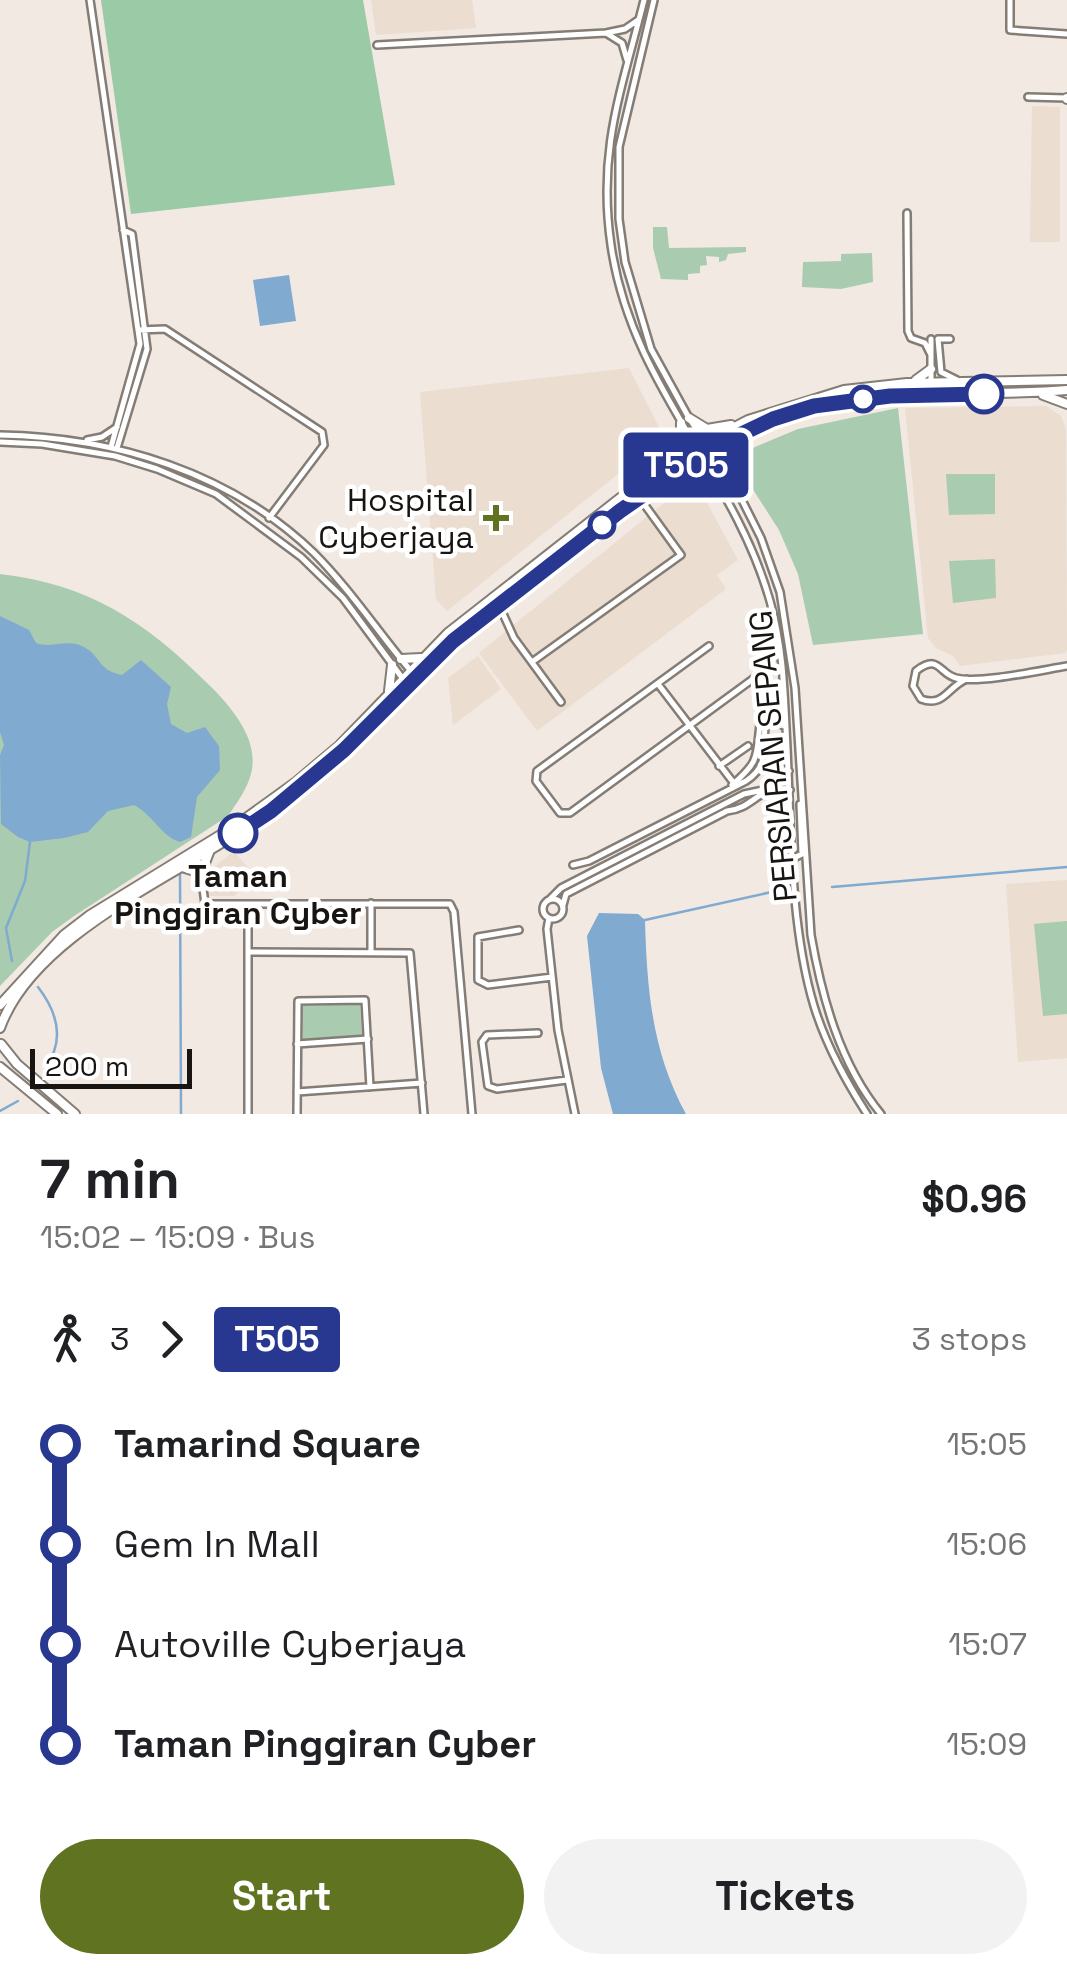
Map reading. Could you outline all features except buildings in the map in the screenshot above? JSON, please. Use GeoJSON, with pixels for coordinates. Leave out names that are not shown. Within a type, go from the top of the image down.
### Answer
{"type":"FeatureCollection","features":[{"type":"Feature","properties":{"kind":"main road"},"geometry":{"type":"LineString","coordinates":[[907,382],[924,376],[931,368]]}},
{"type":"Feature","properties":{"kind":"main road"},"geometry":{"type":"LineString","coordinates":[[1,1002],[64,935],[90,915],[192,857],[340,746],[448,633],[676,452],[685,421],[715,429],[820,396],[907,382],[1054,381],[1067,377]]}},
{"type":"Feature","properties":{"kind":"main road"},"geometry":{"type":"LineString","coordinates":[[931,382],[934,390],[968,394]]}},
{"type":"Feature","properties":{"kind":"main road"},"geometry":{"type":"LineString","coordinates":[[708,445],[814,406],[890,396],[1067,390]]}},
{"type":"Feature","properties":{"kind":"main road"},"geometry":{"type":"LineString","coordinates":[[1032,392],[1056,397],[1067,404]]}},
{"type":"Feature","properties":{"kind":"main road"},"geometry":{"type":"LineString","coordinates":[[647,478],[748,420]]}},
{"type":"Feature","properties":{"kind":"main road"},"geometry":{"type":"LineString","coordinates":[[728,476],[724,456],[734,436]]}},
{"type":"Feature","properties":{"kind":"main road"},"geometry":{"type":"LineString","coordinates":[[75,1114],[0,1045],[0,1030],[21,992],[67,942],[182,868],[192,857],[210,850],[271,811],[333,760],[453,641],[698,451]]}},
{"type":"Feature","properties":{"kind":"main road"},"geometry":{"type":"LineString","coordinates":[[667,476],[695,472],[720,488]]}},
{"type":"Feature","properties":{"kind":"main road"},"geometry":{"type":"LineString","coordinates":[[401,659],[423,658]]}},
{"type":"Feature","properties":{"kind":"main road"},"geometry":{"type":"LineString","coordinates":[[388,695],[392,665]]}},
{"type":"Feature","properties":{"kind":"main road"},"geometry":{"type":"LineString","coordinates":[[182,868],[200,873],[210,850]]}},
{"type":"Feature","properties":{"kind":"main road"},"geometry":{"type":"LineString","coordinates":[[0,1067],[57,1114]]}},
{"type":"Feature","properties":{"kind":"street"},"geometry":{"type":"LineString","coordinates":[[90,0],[139,330],[139,349],[116,426],[114,448]]}},
{"type":"Feature","properties":{"kind":"street","name":"PERSIARAN SEPANG"},"geometry":{"type":"LineString","coordinates":[[644,0],[613,112],[608,146],[607,202],[621,297],[659,387],[708,445],[728,476],[761,538],[780,592],[793,662],[812,936],[818,973],[846,1056],[882,1114]]}},
{"type":"Feature","properties":{"kind":"street","name":"PERSIARAN SEPANG"},"geometry":{"type":"LineString","coordinates":[[654,0],[622,134],[618,219],[625,262],[651,349],[698,451],[749,544],[768,596],[780,642],[800,938],[813,1003],[835,1060],[867,1114]]}},
{"type":"Feature","properties":{"kind":"street"},"geometry":{"type":"LineString","coordinates":[[1010,0],[1010,30],[1067,34]]}},
{"type":"Feature","properties":{"kind":"street"},"geometry":{"type":"LineString","coordinates":[[378,45],[606,34],[625,29],[640,19]]}},
{"type":"Feature","properties":{"kind":"street"},"geometry":{"type":"LineString","coordinates":[[606,34],[622,43],[628,63]]}},
{"type":"Feature","properties":{"kind":"street"},"geometry":{"type":"LineString","coordinates":[[1028,97],[1067,98]]}},
{"type":"Feature","properties":{"kind":"street"},"geometry":{"type":"LineString","coordinates":[[907,213],[908,331],[911,338],[920,340],[950,339],[935,356],[931,382]]}},
{"type":"Feature","properties":{"kind":"street"},"geometry":{"type":"LineString","coordinates":[[114,448],[146,357],[147,330],[132,234],[123,230]]}},
{"type":"Feature","properties":{"kind":"street"},"geometry":{"type":"LineString","coordinates":[[139,330],[165,329],[322,432],[324,445],[270,518]]}},
{"type":"Feature","properties":{"kind":"street"},"geometry":{"type":"LineString","coordinates":[[935,339],[935,356]]}},
{"type":"Feature","properties":{"kind":"street"},"geometry":{"type":"LineString","coordinates":[[920,340],[935,356],[944,376],[966,382]]}},
{"type":"Feature","properties":{"kind":"street"},"geometry":{"type":"LineString","coordinates":[[0,439],[96,439],[116,426]]}},
{"type":"Feature","properties":{"kind":"street"},"geometry":{"type":"LineString","coordinates":[[0,439],[124,458],[216,494],[301,557],[344,598],[403,679]]}},
{"type":"Feature","properties":{"kind":"street"},"geometry":{"type":"LineString","coordinates":[[74,441],[114,448],[191,472],[246,501],[313,552],[411,670]]}},
{"type":"Feature","properties":{"kind":"street"},"geometry":{"type":"LineString","coordinates":[[532,662],[681,555],[639,497]]}},
{"type":"Feature","properties":{"kind":"street"},"geometry":{"type":"LineString","coordinates":[[499,605],[514,638],[561,702]]}},
{"type":"Feature","properties":{"kind":"street"},"geometry":{"type":"LineString","coordinates":[[709,646],[537,771],[548,797],[564,814],[757,676]]}},
{"type":"Feature","properties":{"kind":"street"},"geometry":{"type":"LineString","coordinates":[[968,679],[951,688],[946,697],[931,702],[921,699],[912,686],[916,671],[925,665],[940,666],[950,676],[968,679],[1067,666]]}},
{"type":"Feature","properties":{"kind":"street"},"geometry":{"type":"LineString","coordinates":[[950,676],[951,688]]}},
{"type":"Feature","properties":{"kind":"street"},"geometry":{"type":"LineString","coordinates":[[658,684],[735,785]]}},
{"type":"Feature","properties":{"kind":"street"},"geometry":{"type":"LineString","coordinates":[[574,865],[727,791],[750,770],[759,754],[760,724],[785,709]]}},
{"type":"Feature","properties":{"kind":"street"},"geometry":{"type":"LineString","coordinates":[[735,785],[755,775],[764,762],[765,726],[774,722],[786,727]]}},
{"type":"Feature","properties":{"kind":"street"},"geometry":{"type":"LineString","coordinates":[[719,766],[748,746]]}},
{"type":"Feature","properties":{"kind":"street"},"geometry":{"type":"LineString","coordinates":[[549,918],[560,916],[566,894],[727,811],[744,808],[789,771]]}},
{"type":"Feature","properties":{"kind":"street"},"geometry":{"type":"LineString","coordinates":[[794,858],[802,854],[800,772]]}},
{"type":"Feature","properties":{"kind":"street"},"geometry":{"type":"LineString","coordinates":[[574,1114],[552,978],[549,918],[543,909],[548,900],[561,888],[744,794],[780,787],[790,790]]}},
{"type":"Feature","properties":{"kind":"street"},"geometry":{"type":"LineString","coordinates":[[192,857],[200,873],[206,904],[453,906],[472,1114]]}},
{"type":"Feature","properties":{"kind":"street"},"geometry":{"type":"LineString","coordinates":[[548,900],[563,905]]}},
{"type":"Feature","properties":{"kind":"street"},"geometry":{"type":"LineString","coordinates":[[248,904],[248,1114]]}},
{"type":"Feature","properties":{"kind":"street"},"geometry":{"type":"LineString","coordinates":[[371,904],[371,952]]}},
{"type":"Feature","properties":{"kind":"street"},"geometry":{"type":"LineString","coordinates":[[519,930],[478,937],[478,980],[488,984],[552,978]]}},
{"type":"Feature","properties":{"kind":"street"},"geometry":{"type":"LineString","coordinates":[[248,952],[410,953],[424,1114]]}},
{"type":"Feature","properties":{"kind":"street"},"geometry":{"type":"LineString","coordinates":[[298,1114],[298,1002],[364,1000],[370,1087]]}},
{"type":"Feature","properties":{"kind":"street"},"geometry":{"type":"LineString","coordinates":[[538,1033],[488,1034],[482,1042],[488,1086],[498,1089],[567,1080]]}},
{"type":"Feature","properties":{"kind":"street"},"geometry":{"type":"LineString","coordinates":[[296,1044],[368,1039]]}},
{"type":"Feature","properties":{"kind":"street"},"geometry":{"type":"LineString","coordinates":[[297,1092],[422,1083]]}},
{"type":"Feature","properties":{"kind":"shaded area"},"geometry":{"type":"Polygon","coordinates":[[[371,0],[472,0],[476,28],[376,35],[371,0]]]}},
{"type":"Feature","properties":{"kind":"shaded area"},"geometry":{"type":"Polygon","coordinates":[[[1032,106],[1060,107],[1060,242],[1030,242],[1032,106]]]}},
{"type":"Feature","properties":{"kind":"shaded area","name":"Hospital Cyberjaya"},"geometry":{"type":"Polygon","coordinates":[[[629,368],[664,437],[447,611],[436,599],[420,392],[629,368]]]}},
{"type":"Feature","properties":{"kind":"shaded area"},"geometry":{"type":"Polygon","coordinates":[[[1046,406],[1061,416],[1066,429],[1067,650],[960,666],[928,638],[905,408],[1046,406]]]}},
{"type":"Feature","properties":{"kind":"shaded area"},"geometry":{"type":"Polygon","coordinates":[[[686,485],[699,488],[738,560],[717,575],[726,589],[537,731],[479,653],[686,485]]]}},
{"type":"Feature","properties":{"kind":"shaded area"},"geometry":{"type":"Polygon","coordinates":[[[478,656],[501,689],[453,725],[448,678],[478,656]]]}},
{"type":"Feature","properties":{"kind":"shaded area"},"geometry":{"type":"Polygon","coordinates":[[[234,851],[256,878],[234,896],[209,896],[205,874],[234,851]]]}},
{"type":"Feature","properties":{"kind":"shaded area"},"geometry":{"type":"Polygon","coordinates":[[[1067,880],[1067,1058],[1018,1062],[1006,884],[1067,880]]]}},
{"type":"Feature","properties":{"kind":"green space"},"geometry":{"type":"Polygon","coordinates":[[[101,0],[363,0],[395,185],[131,214],[101,0]]]}},
{"type":"Feature","properties":{"kind":"green space"},"geometry":{"type":"Polygon","coordinates":[[[653,227],[667,227],[669,248],[746,247],[746,252],[728,254],[726,260],[719,262],[719,257],[706,256],[707,265],[700,266],[700,273],[688,274],[688,280],[661,279],[653,248],[653,227]]]}},
{"type":"Feature","properties":{"kind":"green space"},"geometry":{"type":"Polygon","coordinates":[[[872,253],[873,282],[841,289],[802,287],[803,262],[841,261],[841,254],[872,253]]]}},
{"type":"Feature","properties":{"kind":"green space"},"geometry":{"type":"Polygon","coordinates":[[[898,408],[923,634],[813,645],[798,574],[779,530],[736,463],[736,455],[798,429],[898,408]]]}},
{"type":"Feature","properties":{"kind":"green space"},"geometry":{"type":"Polygon","coordinates":[[[946,474],[995,474],[995,514],[949,515],[946,474]]]}},
{"type":"Feature","properties":{"kind":"green space"},"geometry":{"type":"Polygon","coordinates":[[[995,559],[996,598],[953,603],[949,561],[995,559]]]}},
{"type":"Feature","properties":{"kind":"green space"},"geometry":{"type":"Polygon","coordinates":[[[0,574],[32,579],[88,597],[161,641],[235,715],[250,743],[253,762],[246,786],[228,816],[52,932],[0,986],[0,574]]]}},
{"type":"Feature","properties":{"kind":"green space"},"geometry":{"type":"Polygon","coordinates":[[[1067,921],[1067,1014],[1043,1016],[1034,924],[1067,921]]]}},
{"type":"Feature","properties":{"kind":"green space"},"geometry":{"type":"Polygon","coordinates":[[[360,1004],[362,1037],[303,1040],[302,1006],[360,1004]]]}},
{"type":"Feature","properties":{"kind":"water"},"geometry":{"type":"Polygon","coordinates":[[[289,275],[296,321],[260,326],[253,280],[289,275]]]}},
{"type":"Feature","properties":{"kind":"water"},"geometry":{"type":"Polygon","coordinates":[[[0,616],[29,630],[36,643],[84,647],[114,673],[122,675],[141,660],[171,687],[167,704],[171,724],[187,733],[205,727],[219,746],[220,770],[197,797],[191,837],[180,842],[174,839],[134,805],[108,811],[88,832],[64,838],[30,842],[1,824],[0,755],[4,745],[0,732],[0,616]]]}},
{"type":"Feature","properties":{"kind":"water"},"geometry":{"type":"Polygon","coordinates":[[[599,913],[638,914],[645,920],[647,971],[659,1044],[686,1114],[613,1114],[601,1068],[587,936],[599,913]]]}},
{"type":"Feature","properties":{"kind":"waterway"},"geometry":{"type":"LineString","coordinates":[[12,961],[6,928],[25,881],[30,842]]}},
{"type":"Feature","properties":{"kind":"waterway"},"geometry":{"type":"LineString","coordinates":[[832,887],[1067,867]]}},
{"type":"Feature","properties":{"kind":"waterway"},"geometry":{"type":"LineString","coordinates":[[180,874],[181,1114]]}},
{"type":"Feature","properties":{"kind":"waterway"},"geometry":{"type":"LineString","coordinates":[[645,920],[776,891]]}},
{"type":"Feature","properties":{"kind":"waterway"},"geometry":{"type":"LineString","coordinates":[[38,987],[54,1017],[57,1037],[45,1068]]}},
{"type":"Feature","properties":{"kind":"waterway"},"geometry":{"type":"LineString","coordinates":[[0,1111],[18,1101]]}},
{"type":"Feature","properties":{"kind":"bus line","name":"T505"},"geometry":{"type":"LineString","coordinates":[[238,833],[271,811],[344,750],[453,641],[620,511],[710,449],[773,419],[814,406],[890,396],[984,394]]}},
{"type":"Feature","properties":{"kind":"place","name":"Hospital Cyberjaya"},"geometry":{"type":"Point","coordinates":[496,518]}},
{"type":"Feature","properties":{"kind":"place","name":"Taman Pinggiran Cyber"},"geometry":{"type":"Point","coordinates":[238,833]}}]}
